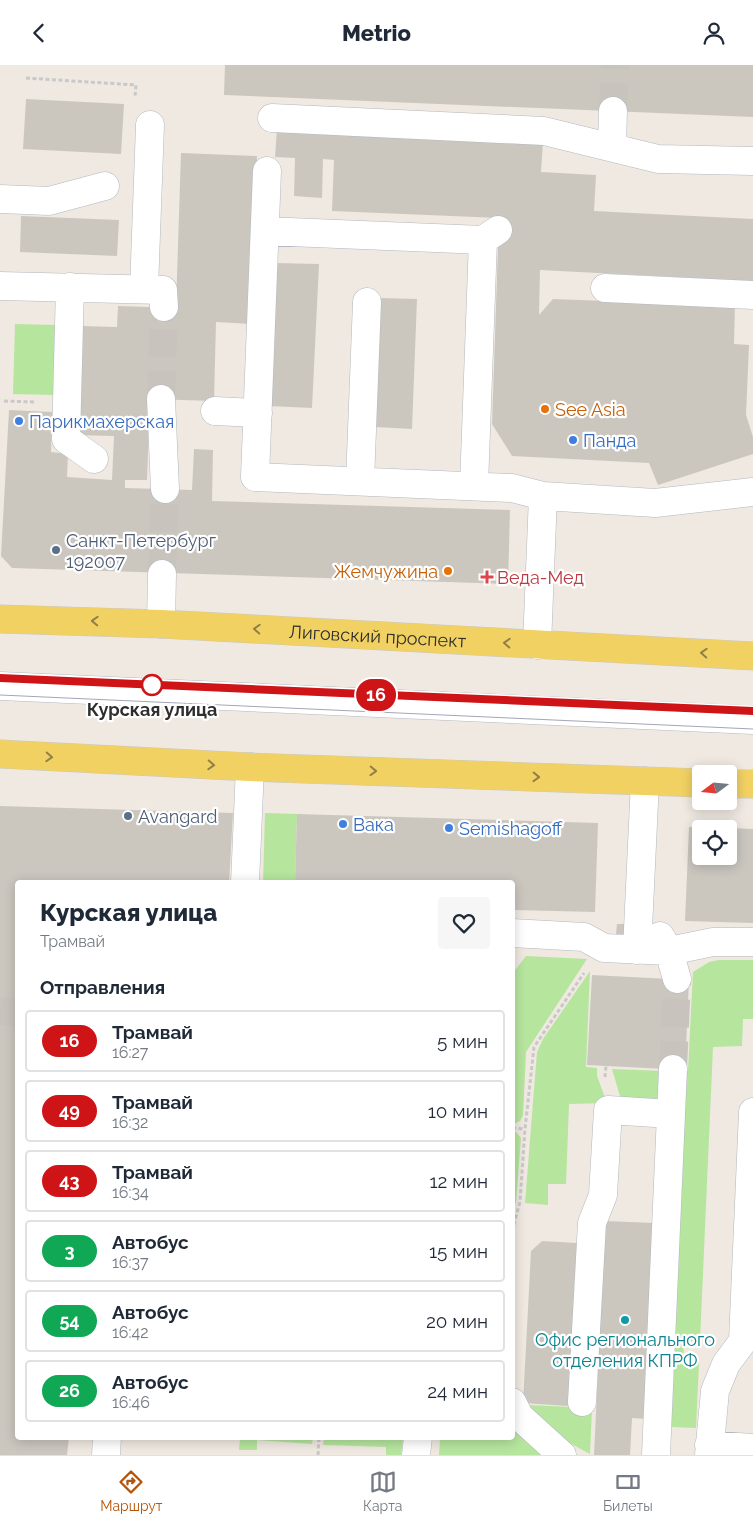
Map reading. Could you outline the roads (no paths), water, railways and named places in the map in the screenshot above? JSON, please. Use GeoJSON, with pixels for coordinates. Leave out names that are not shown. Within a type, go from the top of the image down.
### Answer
{"type":"FeatureCollection","features":[{"type":"Feature","properties":{"kind":"main road","name":"Лиговский проспект"},"geometry":{"type":"LineString","coordinates":[[0,619],[161,623],[753,656]]}},
{"type":"Feature","properties":{"kind":"main road"},"geometry":{"type":"LineString","coordinates":[[0,754],[250,767],[692,783]]}},
{"type":"Feature","properties":{"kind":"main road"},"geometry":{"type":"LineString","coordinates":[[738,784],[753,785]]}},
{"type":"Feature","properties":{"kind":"lane"},"geometry":{"type":"LineString","coordinates":[[612,146],[613,111]]}},
{"type":"Feature","properties":{"kind":"lane"},"geometry":{"type":"LineString","coordinates":[[272,118],[544,131],[612,146],[658,159],[753,161]]}},
{"type":"Feature","properties":{"kind":"lane"},"geometry":{"type":"LineString","coordinates":[[144,289],[150,125]]}},
{"type":"Feature","properties":{"kind":"lane"},"geometry":{"type":"LineString","coordinates":[[267,171],[255,477],[512,488],[543,496],[656,503],[753,492]]}},
{"type":"Feature","properties":{"kind":"lane"},"geometry":{"type":"LineString","coordinates":[[0,199],[48,201],[105,186]]}},
{"type":"Feature","properties":{"kind":"lane"},"geometry":{"type":"LineString","coordinates":[[265,231],[491,234],[474,486]]}},
{"type":"Feature","properties":{"kind":"lane"},"geometry":{"type":"LineString","coordinates":[[0,286],[163,290],[164,307]]}},
{"type":"Feature","properties":{"kind":"lane"},"geometry":{"type":"LineString","coordinates":[[70,287],[66,439],[94,459]]}},
{"type":"Feature","properties":{"kind":"lane"},"geometry":{"type":"LineString","coordinates":[[605,288],[753,295]]}},
{"type":"Feature","properties":{"kind":"lane"},"geometry":{"type":"LineString","coordinates":[[360,481],[367,302]]}},
{"type":"Feature","properties":{"kind":"lane"},"geometry":{"type":"LineString","coordinates":[[161,399],[165,489]]}},
{"type":"Feature","properties":{"kind":"lane"},"geometry":{"type":"LineString","coordinates":[[215,411],[258,413]]}},
{"type":"Feature","properties":{"kind":"lane"},"geometry":{"type":"LineString","coordinates":[[537,645],[543,496]]}},
{"type":"Feature","properties":{"kind":"lane"},"geometry":{"type":"LineString","coordinates":[[161,623],[162,574]]}},
{"type":"Feature","properties":{"kind":"lane"},"geometry":{"type":"LineString","coordinates":[[0,687],[753,720]]}},
{"type":"Feature","properties":{"kind":"lane"},"geometry":{"type":"LineString","coordinates":[[245,880],[250,767]]}},
{"type":"Feature","properties":{"kind":"lane"},"geometry":{"type":"LineString","coordinates":[[637,949],[645,781]]}},
{"type":"Feature","properties":{"kind":"lane"},"geometry":{"type":"LineString","coordinates":[[639,900],[669,951],[677,979]]}},
{"type":"Feature","properties":{"kind":"lane"},"geometry":{"type":"LineString","coordinates":[[515,933],[584,937],[604,948],[669,951],[713,942],[753,941]]}},
{"type":"Feature","properties":{"kind":"lane"},"geometry":{"type":"LineString","coordinates":[[656,1455],[673,1069]]}},
{"type":"Feature","properties":{"kind":"lane"},"geometry":{"type":"LineString","coordinates":[[582,1402],[592,1223],[603,1195],[608,1110],[671,1113]]}},
{"type":"Feature","properties":{"kind":"lane"},"geometry":{"type":"LineString","coordinates":[[753,1112],[750,1238],[743,1341],[726,1364],[715,1391],[709,1450],[753,1448]]}},
{"type":"Feature","properties":{"kind":"lane"},"geometry":{"type":"LineString","coordinates":[[515,1408],[519,1416],[562,1455]]}},
{"type":"Feature","properties":{"kind":"lane"},"geometry":{"type":"LineString","coordinates":[[106,1455],[107,1440]]}},
{"type":"Feature","properties":{"kind":"lane"},"geometry":{"type":"LineString","coordinates":[[416,1455],[418,1440]]}},
{"type":"Feature","properties":{"kind":"tunnel"},"geometry":{"type":"LineString","coordinates":[[613,111],[615,65]]}},
{"type":"Feature","properties":{"kind":"tunnel"},"geometry":{"type":"LineString","coordinates":[[161,399],[164,307]]}},
{"type":"Feature","properties":{"kind":"tunnel"},"geometry":{"type":"LineString","coordinates":[[162,574],[165,489]]}},
{"type":"Feature","properties":{"kind":"tunnel"},"geometry":{"type":"LineString","coordinates":[[673,1069],[677,979]]}},
{"type":"Feature","properties":{"kind":"tunnel"},"geometry":{"type":"LineString","coordinates":[[0,1011],[15,1012]]}},
{"type":"Feature","properties":{"kind":"tram line"},"geometry":{"type":"LineString","coordinates":[[0,678],[753,711]]}},
{"type":"Feature","properties":{"kind":"tram line","name":"16"},"geometry":{"type":"LineString","coordinates":[[0,678],[753,711]]}},
{"type":"Feature","properties":{"kind":"tram line"},"geometry":{"type":"LineString","coordinates":[[0,695],[753,729]]}},
{"type":"Feature","properties":{"kind":"place","name":"See Asia"},"geometry":{"type":"Point","coordinates":[545,409]}},
{"type":"Feature","properties":{"kind":"place","name":"Парикмахерская"},"geometry":{"type":"Point","coordinates":[19,421]}},
{"type":"Feature","properties":{"kind":"place","name":"Панда"},"geometry":{"type":"Point","coordinates":[573,440]}},
{"type":"Feature","properties":{"kind":"place","name":"Санкт-Петербург 192007"},"geometry":{"type":"Point","coordinates":[56,550]}},
{"type":"Feature","properties":{"kind":"place","name":"Жемчужина"},"geometry":{"type":"Point","coordinates":[448,571]}},
{"type":"Feature","properties":{"kind":"place","name":"Веда-Мед"},"geometry":{"type":"Point","coordinates":[487,577]}},
{"type":"Feature","properties":{"kind":"place","name":"Курская улица"},"geometry":{"type":"Point","coordinates":[152,685]}},
{"type":"Feature","properties":{"kind":"place","name":"Avangard"},"geometry":{"type":"Point","coordinates":[128,816]}},
{"type":"Feature","properties":{"kind":"place","name":"Вака"},"geometry":{"type":"Point","coordinates":[343,824]}},
{"type":"Feature","properties":{"kind":"place","name":"Semishagoff"},"geometry":{"type":"Point","coordinates":[449,828]}},
{"type":"Feature","properties":{"kind":"place","name":"Офис регионального отделения КПРФ"},"geometry":{"type":"Point","coordinates":[625,1320]}}]}
